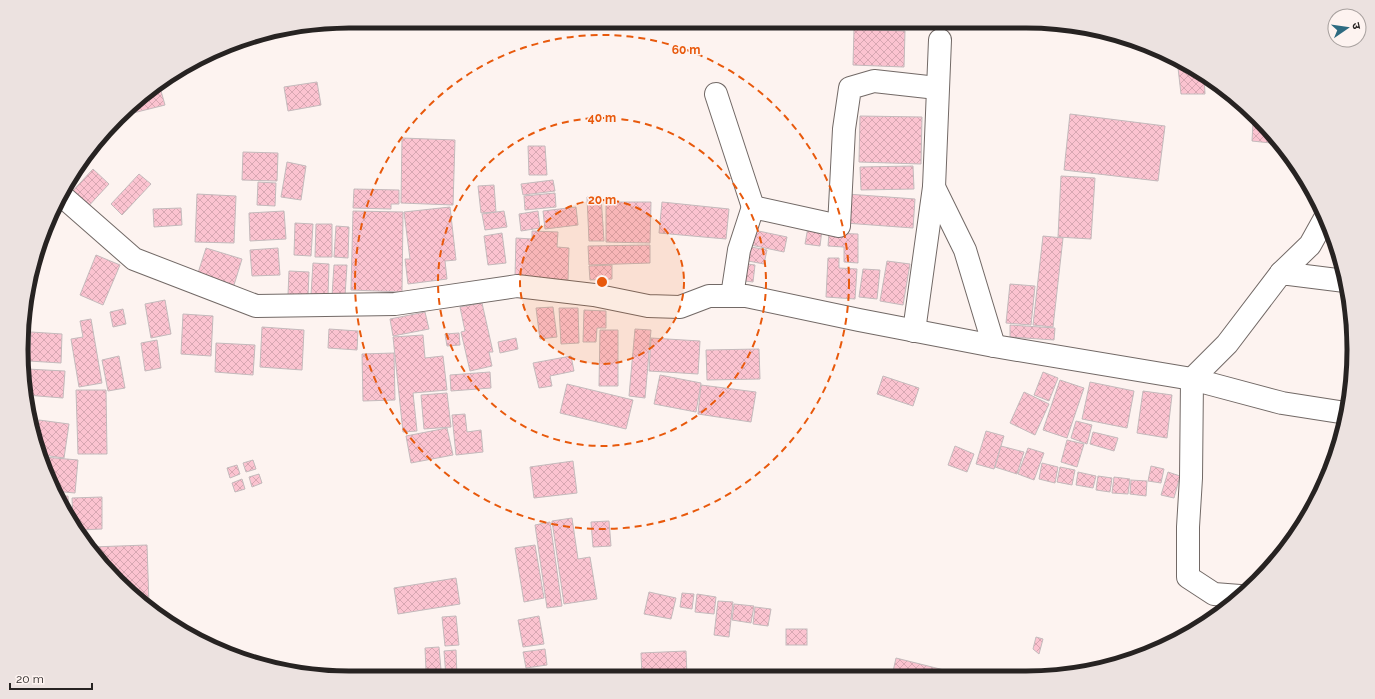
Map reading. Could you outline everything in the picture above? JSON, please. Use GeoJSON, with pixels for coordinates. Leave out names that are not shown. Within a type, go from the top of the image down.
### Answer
{"type":"FeatureCollection","features":[{"type":"Feature","properties":{"kind":"street"},"geometry":{"type":"LineString","coordinates":[[914,331],[934,187],[940,40]]}},
{"type":"Feature","properties":{"kind":"street"},"geometry":{"type":"LineString","coordinates":[[753,208],[839,226],[844,129],[850,88],[874,81],[937,88]]}},
{"type":"Feature","properties":{"kind":"street"},"geometry":{"type":"LineString","coordinates":[[716,94],[753,208],[739,250],[732,296]]}},
{"type":"Feature","properties":{"kind":"street"},"geometry":{"type":"LineString","coordinates":[[934,187],[965,250],[994,346]]}},
{"type":"Feature","properties":{"kind":"street"},"geometry":{"type":"LineString","coordinates":[[65,199],[134,259],[256,306],[395,304],[517,286],[594,295],[648,306],[680,307],[709,296],[746,296],[994,346],[1192,379],[1282,403],[1341,412]]}},
{"type":"Feature","properties":{"kind":"street"},"geometry":{"type":"LineString","coordinates":[[1232,595],[1214,594],[1188,577],[1192,379],[1227,344],[1281,273],[1310,245],[1322,224]]}},
{"type":"Feature","properties":{"kind":"street"},"geometry":{"type":"LineString","coordinates":[[1281,273],[1339,280]]}},
{"type":"Feature","properties":{"kind":"building"},"geometry":{"type":"Polygon","coordinates":[[[854,29],[905,31],[904,67],[853,65],[854,29]]]}},
{"type":"Feature","properties":{"kind":"building"},"geometry":{"type":"Polygon","coordinates":[[[1178,66],[1204,82],[1205,94],[1181,94],[1178,66]]]}},
{"type":"Feature","properties":{"kind":"building"},"geometry":{"type":"Polygon","coordinates":[[[317,82],[321,105],[288,111],[284,87],[317,82]]]}},
{"type":"Feature","properties":{"kind":"building"},"geometry":{"type":"Polygon","coordinates":[[[161,89],[165,105],[132,113],[161,89]]]}},
{"type":"Feature","properties":{"kind":"building"},"geometry":{"type":"Polygon","coordinates":[[[1070,114],[1165,126],[1158,181],[1064,170],[1070,114]]]}},
{"type":"Feature","properties":{"kind":"building"},"geometry":{"type":"Polygon","coordinates":[[[860,116],[922,117],[921,164],[859,162],[860,116]]]}},
{"type":"Feature","properties":{"kind":"building"},"geometry":{"type":"Polygon","coordinates":[[[1253,123],[1271,143],[1252,141],[1253,123]]]}},
{"type":"Feature","properties":{"kind":"building"},"geometry":{"type":"Polygon","coordinates":[[[402,138],[455,140],[453,205],[401,203],[402,138]]]}},
{"type":"Feature","properties":{"kind":"building"},"geometry":{"type":"Polygon","coordinates":[[[528,146],[545,146],[547,175],[529,175],[528,146]]]}},
{"type":"Feature","properties":{"kind":"building"},"geometry":{"type":"Polygon","coordinates":[[[243,152],[278,153],[277,181],[242,180],[243,152]]]}},
{"type":"Feature","properties":{"kind":"building"},"geometry":{"type":"Polygon","coordinates":[[[287,162],[306,166],[301,200],[281,197],[287,162]]]}},
{"type":"Feature","properties":{"kind":"building"},"geometry":{"type":"Polygon","coordinates":[[[913,166],[914,189],[861,190],[860,167],[913,166]]]}},
{"type":"Feature","properties":{"kind":"building"},"geometry":{"type":"Polygon","coordinates":[[[93,169],[109,184],[84,211],[68,196],[93,169]]]}},
{"type":"Feature","properties":{"kind":"building"},"geometry":{"type":"Polygon","coordinates":[[[139,174],[151,184],[122,215],[111,204],[139,174]]]}},
{"type":"Feature","properties":{"kind":"building"},"geometry":{"type":"Polygon","coordinates":[[[1061,176],[1095,178],[1091,239],[1058,237],[1061,176]]]}},
{"type":"Feature","properties":{"kind":"building"},"geometry":{"type":"Polygon","coordinates":[[[553,180],[555,191],[523,195],[521,184],[553,180]]]}},
{"type":"Feature","properties":{"kind":"building"},"geometry":{"type":"Polygon","coordinates":[[[258,182],[276,183],[275,206],[257,205],[258,182]]]}},
{"type":"Feature","properties":{"kind":"building"},"geometry":{"type":"Polygon","coordinates":[[[494,185],[496,212],[481,213],[478,186],[494,185]]]}},
{"type":"Feature","properties":{"kind":"building"},"geometry":{"type":"Polygon","coordinates":[[[354,189],[399,190],[399,204],[391,204],[391,209],[353,208],[354,189]]]}},
{"type":"Feature","properties":{"kind":"building"},"geometry":{"type":"Polygon","coordinates":[[[555,193],[556,207],[525,210],[524,196],[555,193]]]}},
{"type":"Feature","properties":{"kind":"building"},"geometry":{"type":"Polygon","coordinates":[[[197,194],[236,196],[234,243],[195,242],[197,194]]]}},
{"type":"Feature","properties":{"kind":"building"},"geometry":{"type":"Polygon","coordinates":[[[847,194],[915,199],[913,228],[845,223],[847,194]]]}},
{"type":"Feature","properties":{"kind":"building"},"geometry":{"type":"Polygon","coordinates":[[[601,196],[604,241],[589,241],[587,197],[601,196]]]}},
{"type":"Feature","properties":{"kind":"building"},"geometry":{"type":"Polygon","coordinates":[[[606,202],[651,202],[650,243],[606,242],[606,202]]]}},
{"type":"Feature","properties":{"kind":"building"},"geometry":{"type":"Polygon","coordinates":[[[662,202],[729,209],[726,239],[659,233],[662,202]]]}},
{"type":"Feature","properties":{"kind":"building"},"geometry":{"type":"Polygon","coordinates":[[[450,207],[456,260],[445,261],[447,279],[408,284],[405,259],[410,259],[404,212],[450,207]]]}},
{"type":"Feature","properties":{"kind":"building"},"geometry":{"type":"Polygon","coordinates":[[[576,207],[578,225],[545,229],[543,211],[576,207]]]}},
{"type":"Feature","properties":{"kind":"building"},"geometry":{"type":"Polygon","coordinates":[[[181,208],[182,225],[154,227],[153,209],[181,208]]]}},
{"type":"Feature","properties":{"kind":"building"},"geometry":{"type":"Polygon","coordinates":[[[284,211],[286,239],[250,241],[249,213],[284,211]]]}},
{"type":"Feature","properties":{"kind":"building"},"geometry":{"type":"Polygon","coordinates":[[[353,211],[403,212],[402,292],[351,290],[353,211]]]}},
{"type":"Feature","properties":{"kind":"building"},"geometry":{"type":"Polygon","coordinates":[[[504,211],[507,227],[485,230],[482,214],[504,211]]]}},
{"type":"Feature","properties":{"kind":"building"},"geometry":{"type":"Polygon","coordinates":[[[538,211],[540,228],[521,231],[519,214],[538,211]]]}},
{"type":"Feature","properties":{"kind":"building"},"geometry":{"type":"Polygon","coordinates":[[[295,223],[313,224],[311,256],[294,255],[295,223]]]}},
{"type":"Feature","properties":{"kind":"building"},"geometry":{"type":"Polygon","coordinates":[[[316,224],[332,224],[332,257],[315,257],[316,224]]]}},
{"type":"Feature","properties":{"kind":"building"},"geometry":{"type":"Polygon","coordinates":[[[336,226],[349,227],[348,258],[334,257],[336,226]]]}},
{"type":"Feature","properties":{"kind":"building"},"geometry":{"type":"Polygon","coordinates":[[[808,227],[822,230],[820,246],[805,244],[808,227]]]}},
{"type":"Feature","properties":{"kind":"building"},"geometry":{"type":"Polygon","coordinates":[[[749,229],[787,237],[784,252],[746,244],[749,229]]]}},
{"type":"Feature","properties":{"kind":"building"},"geometry":{"type":"Polygon","coordinates":[[[532,231],[558,232],[557,247],[569,248],[568,280],[515,277],[516,238],[532,239],[532,231]]]}},
{"type":"Feature","properties":{"kind":"building"},"geometry":{"type":"Polygon","coordinates":[[[502,233],[506,263],[488,265],[484,236],[502,233]]]}},
{"type":"Feature","properties":{"kind":"building"},"geometry":{"type":"Polygon","coordinates":[[[829,233],[858,234],[858,263],[844,262],[844,247],[828,246],[829,233]]]}},
{"type":"Feature","properties":{"kind":"building"},"geometry":{"type":"Polygon","coordinates":[[[1043,236],[1063,238],[1053,327],[1033,325],[1043,236]]]}},
{"type":"Feature","properties":{"kind":"building"},"geometry":{"type":"Polygon","coordinates":[[[650,245],[650,263],[589,265],[588,246],[650,245]]]}},
{"type":"Feature","properties":{"kind":"building"},"geometry":{"type":"Polygon","coordinates":[[[746,246],[767,250],[764,264],[743,260],[746,246]]]}},
{"type":"Feature","properties":{"kind":"building"},"geometry":{"type":"Polygon","coordinates":[[[206,248],[242,259],[234,285],[198,273],[206,248]]]}},
{"type":"Feature","properties":{"kind":"building"},"geometry":{"type":"Polygon","coordinates":[[[278,248],[280,275],[252,276],[250,250],[278,248]]]}},
{"type":"Feature","properties":{"kind":"building"},"geometry":{"type":"Polygon","coordinates":[[[96,255],[120,265],[103,305],[80,295],[96,255]]]}},
{"type":"Feature","properties":{"kind":"building"},"geometry":{"type":"Polygon","coordinates":[[[828,258],[839,258],[839,268],[857,269],[855,299],[826,297],[828,258]]]}},
{"type":"Feature","properties":{"kind":"building"},"geometry":{"type":"Polygon","coordinates":[[[887,261],[910,264],[903,305],[880,301],[887,261]]]}},
{"type":"Feature","properties":{"kind":"building"},"geometry":{"type":"Polygon","coordinates":[[[313,263],[329,264],[328,296],[311,295],[313,263]]]}},
{"type":"Feature","properties":{"kind":"building"},"geometry":{"type":"Polygon","coordinates":[[[739,263],[755,265],[753,282],[737,280],[739,263]]]}},
{"type":"Feature","properties":{"kind":"building"},"geometry":{"type":"Polygon","coordinates":[[[334,265],[347,265],[345,296],[332,296],[334,265]]]}},
{"type":"Feature","properties":{"kind":"building"},"geometry":{"type":"Polygon","coordinates":[[[612,265],[612,279],[590,280],[589,266],[612,265]]]}},
{"type":"Feature","properties":{"kind":"building"},"geometry":{"type":"Polygon","coordinates":[[[863,269],[880,270],[877,299],[859,297],[863,269]]]}},
{"type":"Feature","properties":{"kind":"building"},"geometry":{"type":"Polygon","coordinates":[[[289,271],[309,272],[308,296],[288,295],[289,271]]]}},
{"type":"Feature","properties":{"kind":"building"},"geometry":{"type":"Polygon","coordinates":[[[1010,284],[1035,286],[1031,325],[1006,323],[1010,284]]]}},
{"type":"Feature","properties":{"kind":"building"},"geometry":{"type":"Polygon","coordinates":[[[165,300],[171,334],[151,338],[145,304],[165,300]]]}},
{"type":"Feature","properties":{"kind":"building"},"geometry":{"type":"Polygon","coordinates":[[[482,303],[493,352],[489,352],[492,366],[470,371],[461,332],[465,331],[460,307],[482,303]]]}},
{"type":"Feature","properties":{"kind":"building"},"geometry":{"type":"Polygon","coordinates":[[[553,307],[557,337],[540,339],[536,308],[553,307]]]}},
{"type":"Feature","properties":{"kind":"building"},"geometry":{"type":"Polygon","coordinates":[[[559,308],[578,308],[579,343],[561,344],[559,308]]]}},
{"type":"Feature","properties":{"kind":"building"},"geometry":{"type":"Polygon","coordinates":[[[123,309],[126,324],[113,327],[110,312],[123,309]]]}},
{"type":"Feature","properties":{"kind":"building"},"geometry":{"type":"Polygon","coordinates":[[[584,310],[606,311],[606,328],[597,328],[596,342],[583,342],[584,310]]]}},
{"type":"Feature","properties":{"kind":"building"},"geometry":{"type":"Polygon","coordinates":[[[425,312],[429,329],[393,336],[390,319],[425,312]]]}},
{"type":"Feature","properties":{"kind":"building"},"geometry":{"type":"Polygon","coordinates":[[[183,314],[213,316],[211,356],[181,354],[183,314]]]}},
{"type":"Feature","properties":{"kind":"building"},"geometry":{"type":"Polygon","coordinates":[[[91,319],[102,383],[79,387],[71,339],[83,337],[80,321],[91,319]]]}},
{"type":"Feature","properties":{"kind":"building"},"geometry":{"type":"Polygon","coordinates":[[[1010,325],[1055,328],[1054,340],[1010,337],[1010,325]]]}},
{"type":"Feature","properties":{"kind":"building"},"geometry":{"type":"Polygon","coordinates":[[[262,327],[304,330],[302,370],[260,367],[262,327]]]}},
{"type":"Feature","properties":{"kind":"building"},"geometry":{"type":"Polygon","coordinates":[[[329,329],[358,331],[357,350],[328,348],[329,329]]]}},
{"type":"Feature","properties":{"kind":"building"},"geometry":{"type":"Polygon","coordinates":[[[635,329],[651,330],[645,398],[629,396],[635,329]]]}},
{"type":"Feature","properties":{"kind":"building"},"geometry":{"type":"Polygon","coordinates":[[[600,330],[618,330],[618,386],[599,386],[600,330]]]}},
{"type":"Feature","properties":{"kind":"building"},"geometry":{"type":"Polygon","coordinates":[[[31,332],[62,334],[61,363],[29,361],[31,332]]]}},
{"type":"Feature","properties":{"kind":"building"},"geometry":{"type":"Polygon","coordinates":[[[459,333],[460,345],[447,346],[445,334],[459,333]]]}},
{"type":"Feature","properties":{"kind":"building"},"geometry":{"type":"Polygon","coordinates":[[[423,335],[425,358],[443,356],[447,390],[413,393],[417,431],[403,432],[393,337],[423,335]]]}},
{"type":"Feature","properties":{"kind":"building"},"geometry":{"type":"Polygon","coordinates":[[[516,338],[518,349],[500,353],[498,342],[516,338]]]}},
{"type":"Feature","properties":{"kind":"building"},"geometry":{"type":"Polygon","coordinates":[[[651,338],[700,341],[698,374],[649,371],[651,338]]]}},
{"type":"Feature","properties":{"kind":"building"},"geometry":{"type":"Polygon","coordinates":[[[157,340],[161,368],[145,371],[141,343],[157,340]]]}},
{"type":"Feature","properties":{"kind":"building"},"geometry":{"type":"Polygon","coordinates":[[[216,343],[255,345],[253,375],[215,372],[216,343]]]}},
{"type":"Feature","properties":{"kind":"building"},"geometry":{"type":"Polygon","coordinates":[[[759,349],[760,379],[707,380],[706,350],[759,349]]]}},
{"type":"Feature","properties":{"kind":"building"},"geometry":{"type":"Polygon","coordinates":[[[394,353],[395,400],[363,401],[362,354],[394,353]]]}},
{"type":"Feature","properties":{"kind":"building"},"geometry":{"type":"Polygon","coordinates":[[[119,356],[125,388],[108,391],[102,360],[119,356]]]}},
{"type":"Feature","properties":{"kind":"building"},"geometry":{"type":"Polygon","coordinates":[[[571,356],[574,371],[550,376],[552,386],[539,388],[533,363],[571,356]]]}},
{"type":"Feature","properties":{"kind":"building"},"geometry":{"type":"Polygon","coordinates":[[[29,369],[65,371],[63,398],[32,395],[29,369]]]}},
{"type":"Feature","properties":{"kind":"building"},"geometry":{"type":"Polygon","coordinates":[[[490,372],[491,388],[451,391],[450,375],[490,372]]]}},
{"type":"Feature","properties":{"kind":"building"},"geometry":{"type":"Polygon","coordinates":[[[1043,372],[1058,378],[1049,401],[1034,395],[1043,372]]]}},
{"type":"Feature","properties":{"kind":"building"},"geometry":{"type":"Polygon","coordinates":[[[660,375],[701,383],[696,412],[654,404],[660,375]]]}},
{"type":"Feature","properties":{"kind":"building"},"geometry":{"type":"Polygon","coordinates":[[[883,376],[919,388],[913,406],[877,394],[883,376]]]}},
{"type":"Feature","properties":{"kind":"building"},"geometry":{"type":"Polygon","coordinates":[[[1060,380],[1084,388],[1067,438],[1043,430],[1060,380]]]}},
{"type":"Feature","properties":{"kind":"building"},"geometry":{"type":"Polygon","coordinates":[[[1090,382],[1134,391],[1127,428],[1082,419],[1090,382]]]}},
{"type":"Feature","properties":{"kind":"building"},"geometry":{"type":"Polygon","coordinates":[[[567,384],[633,400],[626,429],[560,413],[567,384]]]}},
{"type":"Feature","properties":{"kind":"building"},"geometry":{"type":"Polygon","coordinates":[[[701,385],[756,392],[751,422],[698,414],[701,385]]]}},
{"type":"Feature","properties":{"kind":"building"},"geometry":{"type":"Polygon","coordinates":[[[76,390],[106,390],[107,454],[78,454],[76,390]]]}},
{"type":"Feature","properties":{"kind":"building"},"geometry":{"type":"Polygon","coordinates":[[[1143,391],[1172,395],[1167,438],[1137,433],[1143,391]]]}},
{"type":"Feature","properties":{"kind":"building"},"geometry":{"type":"Polygon","coordinates":[[[1024,392],[1049,404],[1035,435],[1010,423],[1024,392]]]}},
{"type":"Feature","properties":{"kind":"building"},"geometry":{"type":"Polygon","coordinates":[[[447,393],[451,427],[424,429],[421,395],[447,393]]]}},
{"type":"Feature","properties":{"kind":"building"},"geometry":{"type":"Polygon","coordinates":[[[465,414],[467,432],[481,430],[483,452],[456,455],[452,415],[465,414]]]}},
{"type":"Feature","properties":{"kind":"building"},"geometry":{"type":"Polygon","coordinates":[[[39,420],[69,424],[64,458],[46,455],[38,428],[39,420]]]}},
{"type":"Feature","properties":{"kind":"building"},"geometry":{"type":"Polygon","coordinates":[[[1076,421],[1092,425],[1087,444],[1071,438],[1076,421]]]}},
{"type":"Feature","properties":{"kind":"building"},"geometry":{"type":"Polygon","coordinates":[[[447,428],[453,455],[411,463],[406,436],[447,428]]]}},
{"type":"Feature","properties":{"kind":"building"},"geometry":{"type":"Polygon","coordinates":[[[986,431],[1004,436],[994,469],[976,464],[986,431]]]}},
{"type":"Feature","properties":{"kind":"building"},"geometry":{"type":"Polygon","coordinates":[[[1093,432],[1118,438],[1114,451],[1090,444],[1093,432]]]}},
{"type":"Feature","properties":{"kind":"building"},"geometry":{"type":"Polygon","coordinates":[[[1067,440],[1084,444],[1077,467],[1061,462],[1067,440]]]}},
{"type":"Feature","properties":{"kind":"building"},"geometry":{"type":"Polygon","coordinates":[[[955,446],[974,454],[967,472],[948,465],[955,446]]]}},
{"type":"Feature","properties":{"kind":"building"},"geometry":{"type":"Polygon","coordinates":[[[1001,446],[1024,452],[1017,474],[995,467],[1001,446]]]}},
{"type":"Feature","properties":{"kind":"building"},"geometry":{"type":"Polygon","coordinates":[[[1028,448],[1044,453],[1034,480],[1018,474],[1028,448]]]}},
{"type":"Feature","properties":{"kind":"building"},"geometry":{"type":"Polygon","coordinates":[[[46,457],[78,460],[75,493],[61,492],[46,457]]]}},
{"type":"Feature","properties":{"kind":"building"},"geometry":{"type":"Polygon","coordinates":[[[253,460],[256,469],[246,472],[243,463],[253,460]]]}},
{"type":"Feature","properties":{"kind":"building"},"geometry":{"type":"Polygon","coordinates":[[[573,461],[577,493],[534,498],[530,467],[573,461]]]}},
{"type":"Feature","properties":{"kind":"building"},"geometry":{"type":"Polygon","coordinates":[[[1042,463],[1058,467],[1055,483],[1039,479],[1042,463]]]}},
{"type":"Feature","properties":{"kind":"building"},"geometry":{"type":"Polygon","coordinates":[[[237,465],[240,474],[230,478],[227,468],[237,465]]]}},
{"type":"Feature","properties":{"kind":"building"},"geometry":{"type":"Polygon","coordinates":[[[1151,466],[1164,469],[1161,483],[1148,481],[1151,466]]]}},
{"type":"Feature","properties":{"kind":"building"},"geometry":{"type":"Polygon","coordinates":[[[1060,467],[1075,470],[1072,485],[1057,482],[1060,467]]]}},
{"type":"Feature","properties":{"kind":"building"},"geometry":{"type":"Polygon","coordinates":[[[1078,472],[1096,476],[1093,488],[1076,485],[1078,472]]]}},
{"type":"Feature","properties":{"kind":"building"},"geometry":{"type":"Polygon","coordinates":[[[1168,472],[1180,476],[1174,498],[1161,495],[1168,472]]]}},
{"type":"Feature","properties":{"kind":"building"},"geometry":{"type":"Polygon","coordinates":[[[259,474],[262,483],[252,487],[249,477],[259,474]]]}},
{"type":"Feature","properties":{"kind":"building"},"geometry":{"type":"Polygon","coordinates":[[[1098,476],[1112,478],[1110,492],[1096,490],[1098,476]]]}},
{"type":"Feature","properties":{"kind":"building"},"geometry":{"type":"Polygon","coordinates":[[[1114,477],[1130,479],[1128,494],[1112,493],[1114,477]]]}},
{"type":"Feature","properties":{"kind":"building"},"geometry":{"type":"Polygon","coordinates":[[[242,479],[245,489],[235,492],[232,483],[242,479]]]}},
{"type":"Feature","properties":{"kind":"building"},"geometry":{"type":"Polygon","coordinates":[[[1131,480],[1147,481],[1146,496],[1130,494],[1131,480]]]}},
{"type":"Feature","properties":{"kind":"building"},"geometry":{"type":"Polygon","coordinates":[[[63,496],[68,496],[69,506],[63,496]]]}},
{"type":"Feature","properties":{"kind":"building"},"geometry":{"type":"Polygon","coordinates":[[[102,497],[102,529],[83,530],[73,513],[72,498],[102,497]]]}},
{"type":"Feature","properties":{"kind":"building"},"geometry":{"type":"Polygon","coordinates":[[[572,518],[578,559],[590,557],[597,599],[564,604],[552,521],[572,518]]]}},
{"type":"Feature","properties":{"kind":"building"},"geometry":{"type":"Polygon","coordinates":[[[609,521],[611,546],[593,547],[591,522],[609,521]]]}},
{"type":"Feature","properties":{"kind":"building"},"geometry":{"type":"Polygon","coordinates":[[[550,522],[562,606],[547,608],[535,525],[550,522]]]}},
{"type":"Feature","properties":{"kind":"building"},"geometry":{"type":"Polygon","coordinates":[[[147,545],[149,601],[122,577],[96,547],[147,545]]]}},
{"type":"Feature","properties":{"kind":"building"},"geometry":{"type":"Polygon","coordinates":[[[535,545],[544,598],[524,602],[515,548],[535,545]]]}},
{"type":"Feature","properties":{"kind":"building"},"geometry":{"type":"Polygon","coordinates":[[[456,578],[460,604],[398,614],[394,588],[456,578]]]}},
{"type":"Feature","properties":{"kind":"building"},"geometry":{"type":"Polygon","coordinates":[[[649,592],[676,598],[671,619],[644,614],[649,592]]]}},
{"type":"Feature","properties":{"kind":"building"},"geometry":{"type":"Polygon","coordinates":[[[682,593],[694,594],[692,609],[680,607],[682,593]]]}},
{"type":"Feature","properties":{"kind":"building"},"geometry":{"type":"Polygon","coordinates":[[[697,594],[716,597],[714,614],[695,612],[697,594]]]}},
{"type":"Feature","properties":{"kind":"building"},"geometry":{"type":"Polygon","coordinates":[[[718,601],[733,602],[729,637],[714,635],[718,601]]]}},
{"type":"Feature","properties":{"kind":"building"},"geometry":{"type":"Polygon","coordinates":[[[734,604],[754,606],[751,623],[732,620],[734,604]]]}},
{"type":"Feature","properties":{"kind":"building"},"geometry":{"type":"Polygon","coordinates":[[[755,607],[771,609],[768,626],[753,624],[755,607]]]}},
{"type":"Feature","properties":{"kind":"building"},"geometry":{"type":"Polygon","coordinates":[[[456,616],[459,645],[445,646],[442,617],[456,616]]]}},
{"type":"Feature","properties":{"kind":"building"},"geometry":{"type":"Polygon","coordinates":[[[539,616],[544,644],[523,647],[518,620],[539,616]]]}},
{"type":"Feature","properties":{"kind":"building"},"geometry":{"type":"Polygon","coordinates":[[[786,629],[807,629],[807,645],[786,645],[786,629]]]}},
{"type":"Feature","properties":{"kind":"building"},"geometry":{"type":"Polygon","coordinates":[[[1036,637],[1043,639],[1039,654],[1033,649],[1036,637]]]}},
{"type":"Feature","properties":{"kind":"building"},"geometry":{"type":"Polygon","coordinates":[[[439,647],[441,670],[426,670],[425,648],[439,647]]]}},
{"type":"Feature","properties":{"kind":"building"},"geometry":{"type":"Polygon","coordinates":[[[545,649],[547,665],[526,668],[523,652],[545,649]]]}},
{"type":"Feature","properties":{"kind":"building"},"geometry":{"type":"Polygon","coordinates":[[[456,650],[457,671],[446,671],[444,651],[456,650]]]}},
{"type":"Feature","properties":{"kind":"building"},"geometry":{"type":"Polygon","coordinates":[[[686,651],[687,671],[642,671],[641,653],[686,651]]]}},
{"type":"Feature","properties":{"kind":"building"},"geometry":{"type":"Polygon","coordinates":[[[896,658],[948,671],[893,671],[896,658]]]}}]}
